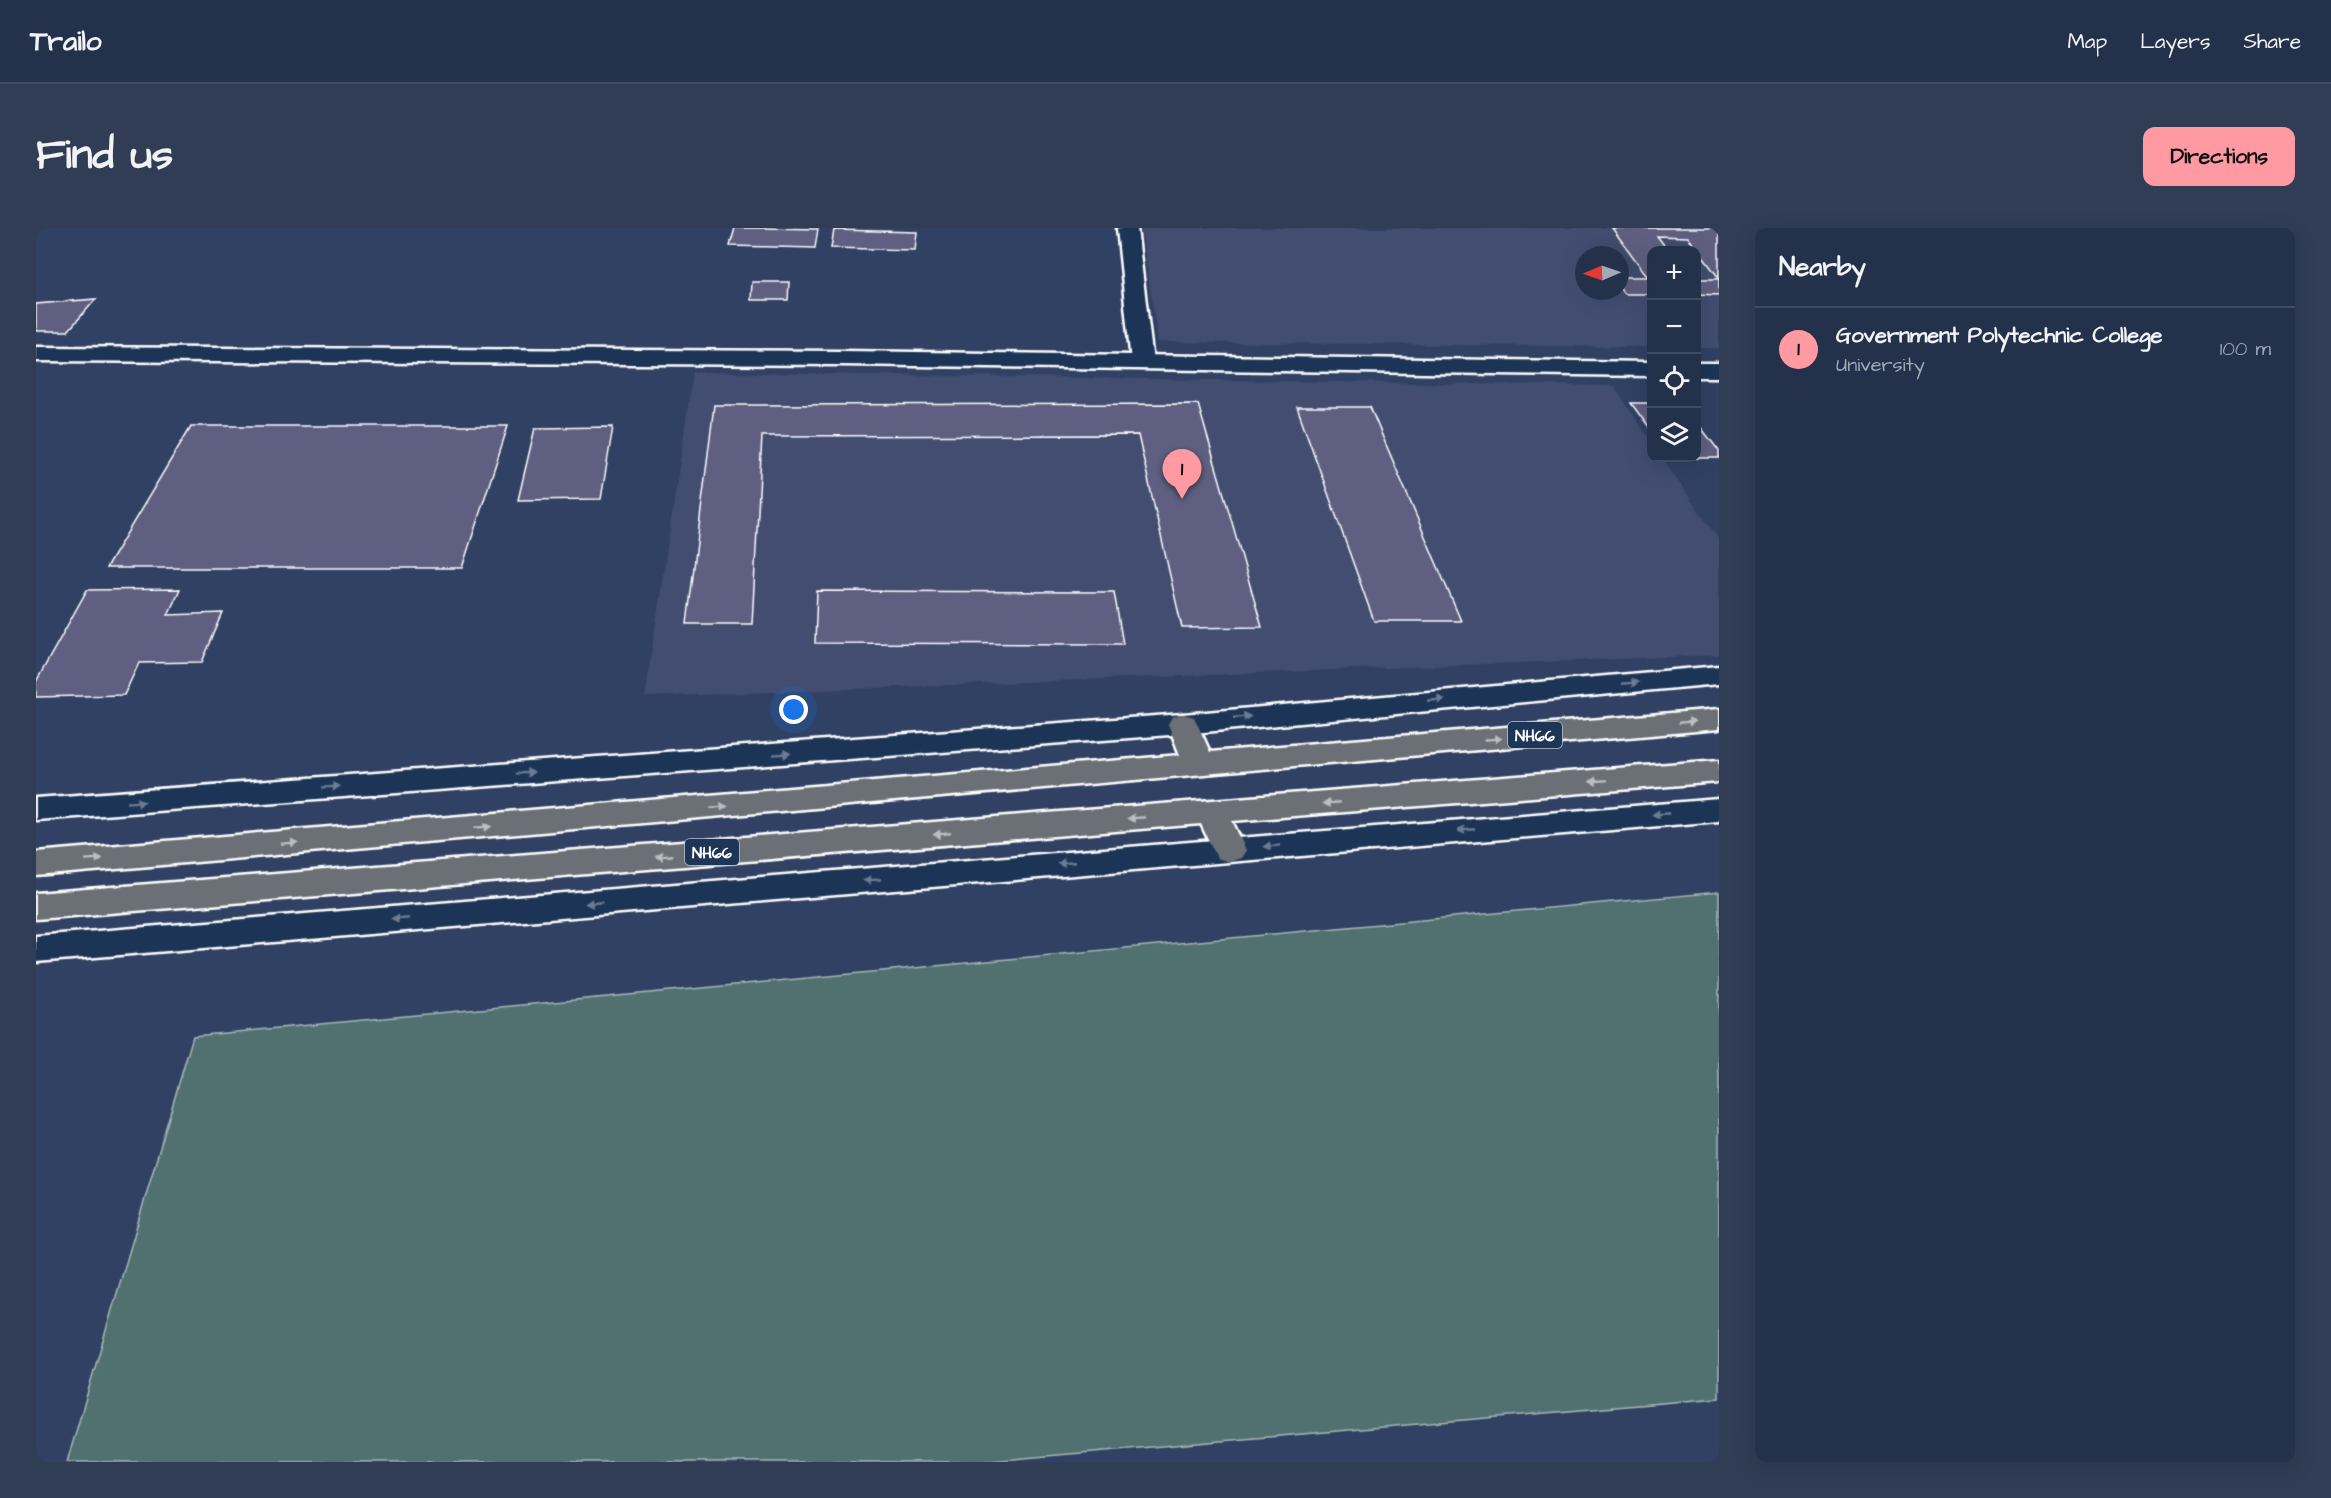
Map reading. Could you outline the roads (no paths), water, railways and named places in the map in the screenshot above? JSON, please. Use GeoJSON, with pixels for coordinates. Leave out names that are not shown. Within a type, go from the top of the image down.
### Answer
{"type":"FeatureCollection","features":[{"type":"Feature","properties":{"kind":"highway","name":"NH66"},"geometry":{"type":"LineString","coordinates":[[36,864],[1719,719]]}},
{"type":"Feature","properties":{"kind":"highway"},"geometry":{"type":"LineString","coordinates":[[1184,724],[1200,765]]}},
{"type":"Feature","properties":{"kind":"highway","name":"NH66"},"geometry":{"type":"LineString","coordinates":[[36,906],[1719,771]]}},
{"type":"Feature","properties":{"kind":"highway"},"geometry":{"type":"LineString","coordinates":[[1212,812],[1229,850]]}},
{"type":"Feature","properties":{"kind":"street"},"geometry":{"type":"LineString","coordinates":[[1127,228],[1142,362]]}},
{"type":"Feature","properties":{"kind":"street"},"geometry":{"type":"LineString","coordinates":[[36,354],[1142,362],[1647,369]]}},
{"type":"Feature","properties":{"kind":"street"},"geometry":{"type":"LineString","coordinates":[[1701,370],[1719,370]]}},
{"type":"Feature","properties":{"kind":"street"},"geometry":{"type":"LineString","coordinates":[[36,809],[1184,724],[1719,675]]}},
{"type":"Feature","properties":{"kind":"street"},"geometry":{"type":"LineString","coordinates":[[36,949],[1719,810]]}},
{"type":"Feature","properties":{"kind":"place","name":"Government Polytechnic College"},"geometry":{"type":"Point","coordinates":[1182,499]}}]}
